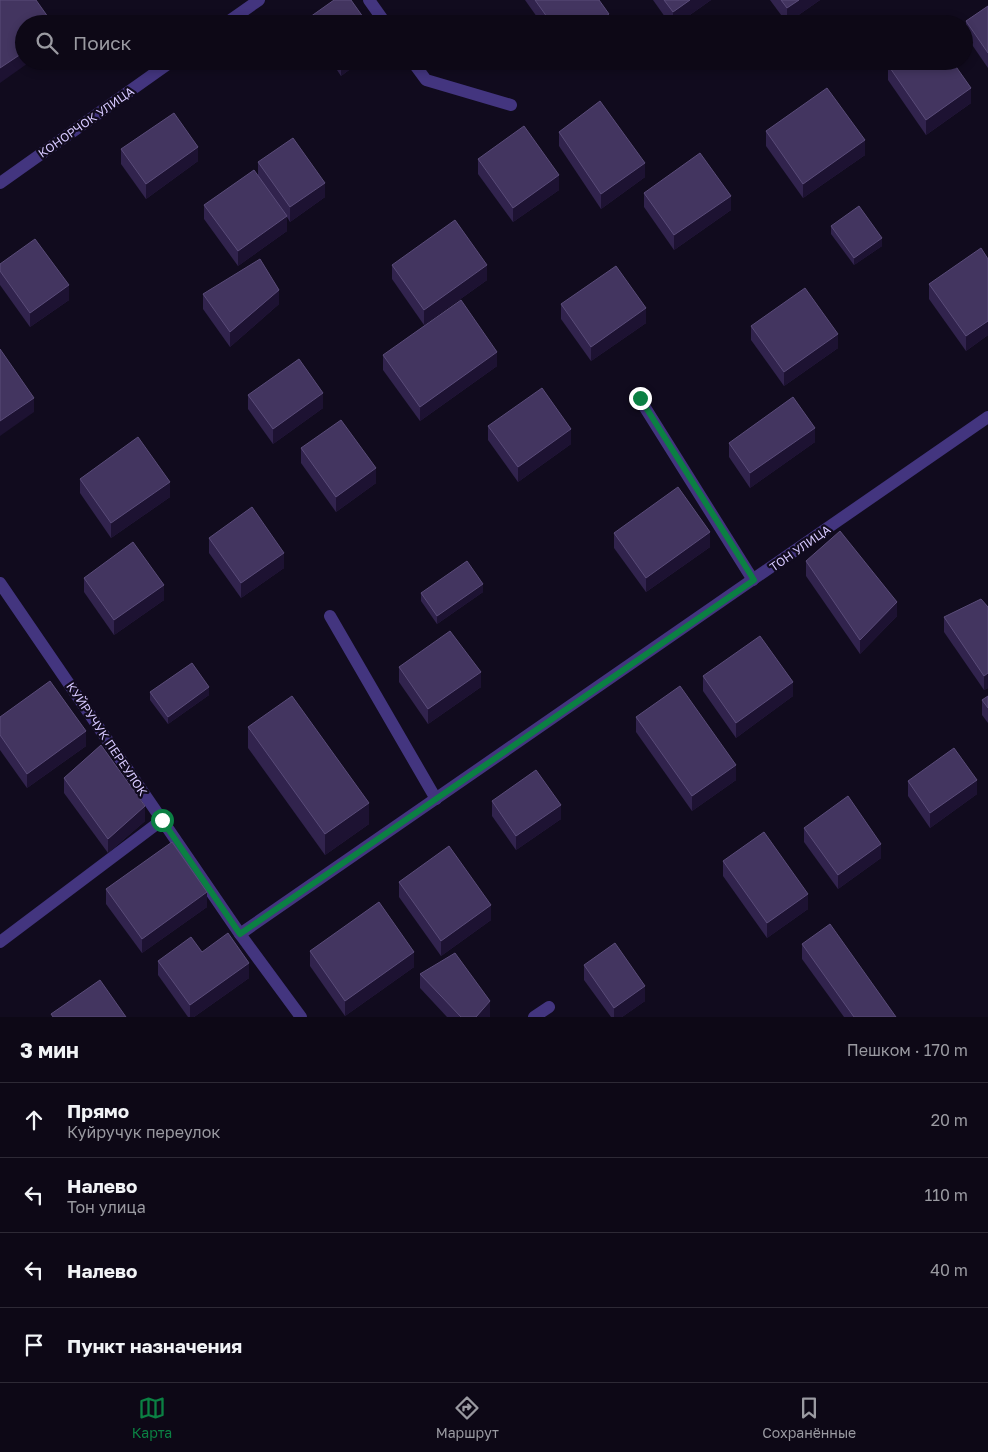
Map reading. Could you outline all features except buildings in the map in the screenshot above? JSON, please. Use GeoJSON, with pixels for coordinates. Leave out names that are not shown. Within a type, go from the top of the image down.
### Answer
{"type":"FeatureCollection","features":[{"type":"Feature","properties":{"kind":"street"},"geometry":{"type":"LineString","coordinates":[[238,15],[259,0]]}},
{"type":"Feature","properties":{"kind":"street"},"geometry":{"type":"LineString","coordinates":[[369,0],[380,15]]}},
{"type":"Feature","properties":{"kind":"street","name":"КОНОРЧОК УЛИЦА"},"geometry":{"type":"LineString","coordinates":[[0,183],[159,70]]}},
{"type":"Feature","properties":{"kind":"street"},"geometry":{"type":"LineString","coordinates":[[419,70],[426,80],[511,105]]}},
{"type":"Feature","properties":{"kind":"street"},"geometry":{"type":"LineString","coordinates":[[640,398],[754,580]]}},
{"type":"Feature","properties":{"kind":"street","name":"ТОН УЛИЦА"},"geometry":{"type":"LineString","coordinates":[[240,934],[988,417]]}},
{"type":"Feature","properties":{"kind":"street","name":"КУЙРУЧУК ПЕРЕУЛОК"},"geometry":{"type":"LineString","coordinates":[[0,583],[240,934],[301,1017]]}},
{"type":"Feature","properties":{"kind":"street"},"geometry":{"type":"LineString","coordinates":[[330,616],[436,799]]}},
{"type":"Feature","properties":{"kind":"street"},"geometry":{"type":"LineString","coordinates":[[0,942],[162,820]]}},
{"type":"Feature","properties":{"kind":"street"},"geometry":{"type":"LineString","coordinates":[[534,1017],[548,1007]]}},
{"type":"Feature","properties":{"kind":"route"},"geometry":{"type":"LineString","coordinates":[[162,820],[240,934],[754,580],[640,398]]}}]}
